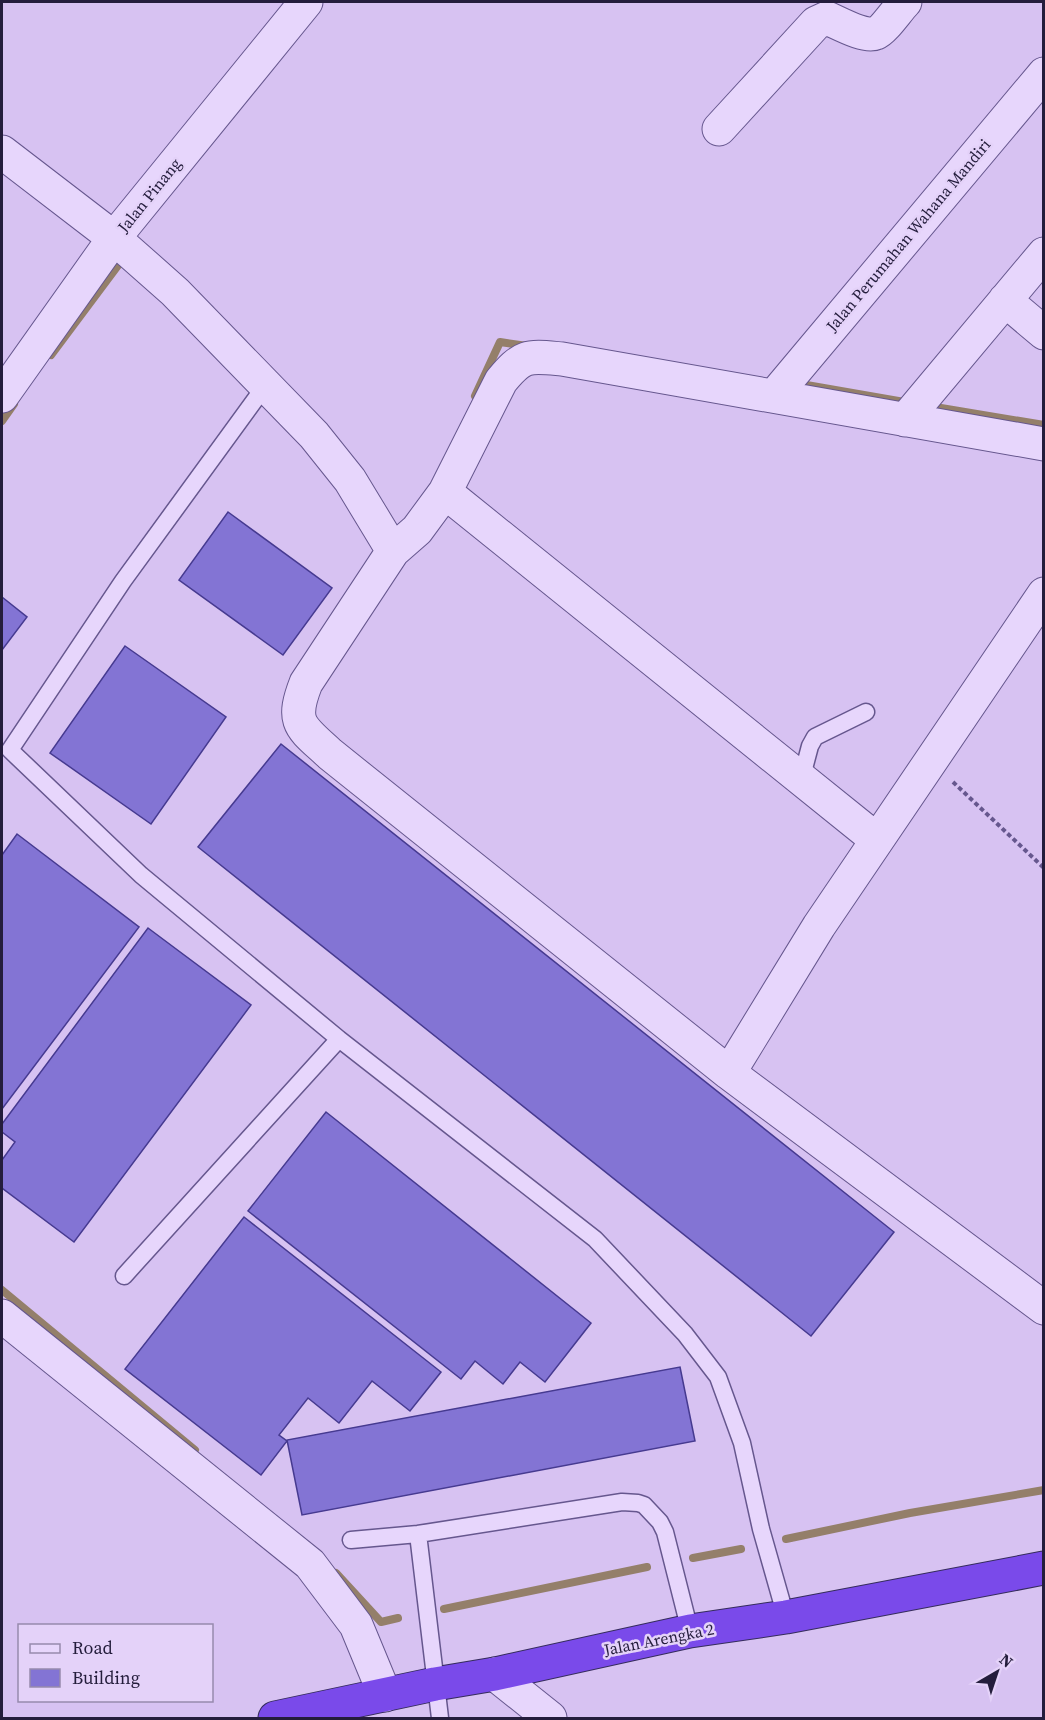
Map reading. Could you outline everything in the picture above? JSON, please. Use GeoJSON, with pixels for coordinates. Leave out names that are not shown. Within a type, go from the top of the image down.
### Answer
{"type":"FeatureCollection","features":[{"type":"Feature","properties":{"kind":"highway","name":"Jalan Arengka 2"},"geometry":{"type":"LineString","coordinates":[[276,1719],[690,1631],[786,1617],[1044,1568]]}},
{"type":"Feature","properties":{"kind":"street","name":"Jalan Pinang"},"geometry":{"type":"LineString","coordinates":[[2,396],[114,238],[306,2]]}},
{"type":"Feature","properties":{"kind":"street"},"geometry":{"type":"LineString","coordinates":[[719,129],[816,23],[827,18],[869,35],[878,33],[905,2]]}},
{"type":"Feature","properties":{"kind":"street","name":"Jalan Perumahan Wahana Mandiri"},"geometry":{"type":"LineString","coordinates":[[774,396],[1044,74]]}},
{"type":"Feature","properties":{"kind":"street"},"geometry":{"type":"LineString","coordinates":[[4,158],[114,238],[175,292],[314,435],[350,480],[393,551]]}},
{"type":"Feature","properties":{"kind":"street"},"geometry":{"type":"LineString","coordinates":[[905,420],[1044,254]]}},
{"type":"Feature","properties":{"kind":"street"},"geometry":{"type":"LineString","coordinates":[[1005,300],[1044,333]]}},
{"type":"Feature","properties":{"kind":"street"},"geometry":{"type":"LineString","coordinates":[[1044,444],[562,359],[536,356],[525,358],[501,381],[445,492],[417,530],[393,551],[306,683],[298,704],[298,720],[330,754],[729,1073],[1044,1308]]}},
{"type":"Feature","properties":{"kind":"street"},"geometry":{"type":"LineString","coordinates":[[445,492],[877,840]]}},
{"type":"Feature","properties":{"kind":"street"},"geometry":{"type":"LineString","coordinates":[[729,1073],[819,926],[1044,594]]}},
{"type":"Feature","properties":{"kind":"street"},"geometry":{"type":"LineString","coordinates":[[2,1316],[310,1564],[356,1625],[385,1695]]}},
{"type":"Feature","properties":{"kind":"street"},"geometry":{"type":"LineString","coordinates":[[495,1674],[550,1719]]}},
{"type":"Feature","properties":{"kind":"lane"},"geometry":{"type":"LineString","coordinates":[[265,386],[123,581],[6,755],[141,875],[339,1039],[595,1239],[692,1343],[718,1377],[742,1443],[761,1529],[786,1617]]}},
{"type":"Feature","properties":{"kind":"lane"},"geometry":{"type":"LineString","coordinates":[[801,780],[810,746],[815,737],[866,712]]}},
{"type":"Feature","properties":{"kind":"lane"},"geometry":{"type":"LineString","coordinates":[[124,1276],[339,1039]]}},
{"type":"Feature","properties":{"kind":"lane"},"geometry":{"type":"LineString","coordinates":[[351,1540],[418,1534],[622,1503],[638,1503],[654,1513],[665,1532],[690,1631]]}},
{"type":"Feature","properties":{"kind":"lane"},"geometry":{"type":"LineString","coordinates":[[418,1534],[440,1719]]}},
{"type":"Feature","properties":{"kind":"path"},"geometry":{"type":"LineString","coordinates":[[930,761],[1044,868]]}},
{"type":"Feature","properties":{"kind":"building"},"geometry":{"type":"Polygon","coordinates":[[[228,512],[332,588],[283,655],[179,580],[228,512]]]}},
{"type":"Feature","properties":{"kind":"building"},"geometry":{"type":"Polygon","coordinates":[[[2,597],[27,617],[2,650],[2,597]]]}},
{"type":"Feature","properties":{"kind":"building"},"geometry":{"type":"Polygon","coordinates":[[[125,646],[226,717],[151,824],[50,753],[125,646]]]}},
{"type":"Feature","properties":{"kind":"building"},"geometry":{"type":"Polygon","coordinates":[[[281,744],[894,1232],[811,1336],[198,847],[281,744]]]}},
{"type":"Feature","properties":{"kind":"building"},"geometry":{"type":"Polygon","coordinates":[[[17,834],[139,927],[2,1109],[2,855],[17,834]]]}},
{"type":"Feature","properties":{"kind":"building"},"geometry":{"type":"Polygon","coordinates":[[[148,928],[251,1005],[74,1242],[2,1188],[2,1160],[15,1142],[2,1132],[2,1124],[148,928]]]}},
{"type":"Feature","properties":{"kind":"building"},"geometry":{"type":"Polygon","coordinates":[[[326,1112],[591,1323],[545,1382],[520,1362],[503,1384],[475,1361],[461,1379],[248,1211],[326,1112]]]}},
{"type":"Feature","properties":{"kind":"building"},"geometry":{"type":"Polygon","coordinates":[[[244,1217],[441,1372],[410,1411],[372,1381],[339,1423],[308,1398],[279,1435],[287,1441],[261,1475],[125,1369],[244,1217]]]}},
{"type":"Feature","properties":{"kind":"building"},"geometry":{"type":"Polygon","coordinates":[[[680,1367],[695,1441],[302,1515],[287,1440],[680,1367]]]}},
{"type":"Feature","properties":{"kind":"waterway"},"geometry":{"type":"LineString","coordinates":[[51,355],[119,264]]}},
{"type":"Feature","properties":{"kind":"waterway"},"geometry":{"type":"LineString","coordinates":[[475,396],[500,342],[527,346]]}},
{"type":"Feature","properties":{"kind":"waterway"},"geometry":{"type":"LineString","coordinates":[[795,383],[910,403]]}},
{"type":"Feature","properties":{"kind":"waterway"},"geometry":{"type":"LineString","coordinates":[[2,421],[14,404]]}},
{"type":"Feature","properties":{"kind":"waterway"},"geometry":{"type":"LineString","coordinates":[[929,406],[1044,425]]}},
{"type":"Feature","properties":{"kind":"waterway"},"geometry":{"type":"LineString","coordinates":[[2,1290],[195,1450]]}},
{"type":"Feature","properties":{"kind":"waterway"},"geometry":{"type":"LineString","coordinates":[[786,1539],[910,1513],[1044,1490]]}},
{"type":"Feature","properties":{"kind":"waterway"},"geometry":{"type":"LineString","coordinates":[[693,1558],[741,1549]]}},
{"type":"Feature","properties":{"kind":"waterway"},"geometry":{"type":"LineString","coordinates":[[444,1609],[647,1567]]}},
{"type":"Feature","properties":{"kind":"waterway"},"geometry":{"type":"LineString","coordinates":[[336,1573],[381,1622],[398,1618]]}}]}
